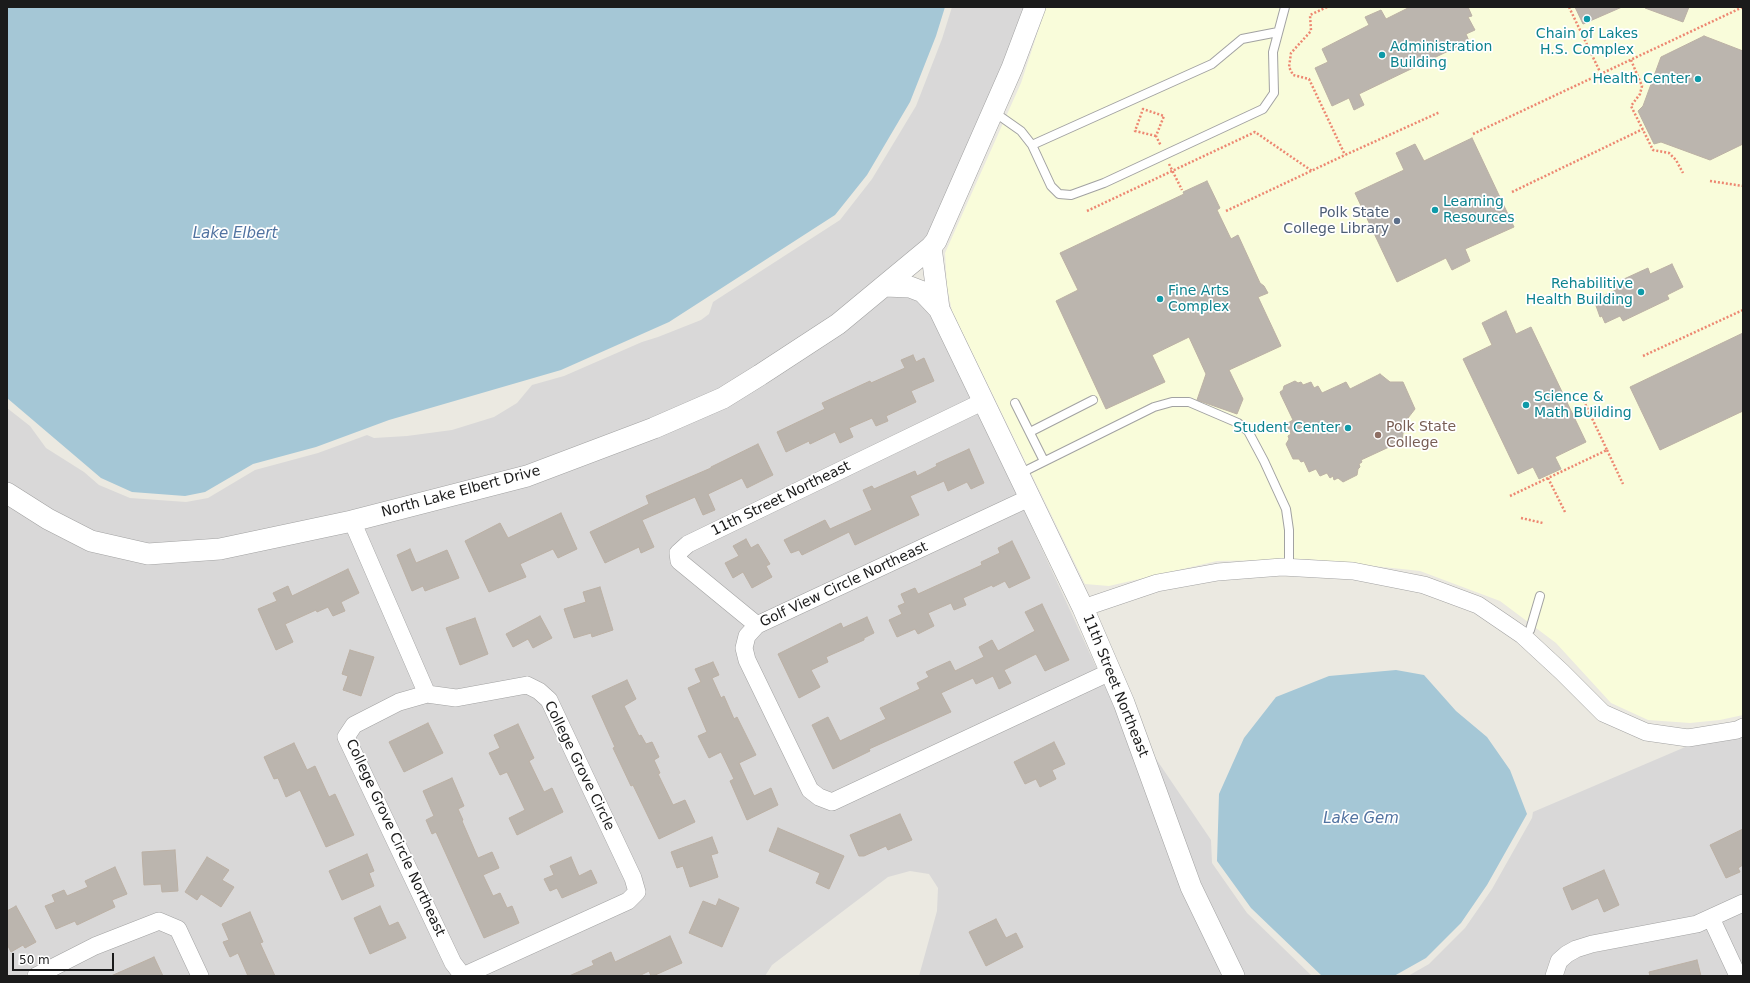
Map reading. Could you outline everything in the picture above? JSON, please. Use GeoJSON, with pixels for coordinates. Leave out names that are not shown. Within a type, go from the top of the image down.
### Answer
{"type":"FeatureCollection","features":[{"type":"Feature","properties":{"kind":"street"},"geometry":{"type":"LineString","coordinates":[[931,247],[936,241],[1012,68],[1035,7]]}},
{"type":"Feature","properties":{"kind":"street","name":"North Lake Elbert Drive"},"geometry":{"type":"LineString","coordinates":[[7,493],[48,519],[91,541],[148,554],[220,549],[352,521],[527,476],[654,428],[723,398],[760,375],[857,309],[931,247]]}},
{"type":"Feature","properties":{"kind":"street","name":"11th Street Northeast"},"geometry":{"type":"LineString","coordinates":[[931,247],[939,309],[1083,608],[1124,703],[1191,888],[1234,976]]}},
{"type":"Feature","properties":{"kind":"street"},"geometry":{"type":"LineString","coordinates":[[885,286],[910,287],[923,292],[939,309]]}},
{"type":"Feature","properties":{"kind":"street","name":"11th Street Northeast"},"geometry":{"type":"LineString","coordinates":[[756,625],[679,561],[678,553],[688,544],[984,401]]}},
{"type":"Feature","properties":{"kind":"street","name":"Golf View Circle Northeast"},"geometry":{"type":"LineString","coordinates":[[1029,498],[756,625],[747,636],[744,648],[746,660],[810,790],[819,797],[832,802],[1110,672]]}},
{"type":"Feature","properties":{"kind":"street"},"geometry":{"type":"LineString","coordinates":[[352,521],[427,694]]}},
{"type":"Feature","properties":{"kind":"street"},"geometry":{"type":"LineString","coordinates":[[1083,608],[1157,583],[1218,572],[1289,568],[1353,571],[1424,585],[1478,605],[1524,637],[1603,713],[1646,732],[1688,738],[1743,728]]}},
{"type":"Feature","properties":{"kind":"street","name":"College Grove Circle"},"geometry":{"type":"LineString","coordinates":[[427,694],[456,698],[527,685],[539,691],[549,700],[633,878],[637,892],[628,901],[584,921]]}},
{"type":"Feature","properties":{"kind":"street","name":"College Grove Circle Northeast"},"geometry":{"type":"LineString","coordinates":[[427,694],[399,702],[354,725],[346,737],[453,963],[463,976],[584,921]]}},
{"type":"Feature","properties":{"kind":"street"},"geometry":{"type":"LineString","coordinates":[[1555,971],[1567,954],[1576,949],[1697,924],[1743,904]]}},
{"type":"Feature","properties":{"kind":"street"},"geometry":{"type":"LineString","coordinates":[[1711,918],[1738,976]]}},
{"type":"Feature","properties":{"kind":"street"},"geometry":{"type":"LineString","coordinates":[[36,976],[95,946],[159,921],[178,929],[200,976]]}},
{"type":"Feature","properties":{"kind":"lane"},"geometry":{"type":"LineString","coordinates":[[993,111],[1021,130],[1032,145],[1050,186],[1059,194],[1071,195],[1104,183],[1263,109],[1274,93],[1273,52],[1285,7]]}},
{"type":"Feature","properties":{"kind":"lane"},"geometry":{"type":"LineString","coordinates":[[1032,145],[1212,64],[1242,39],[1278,32]]}},
{"type":"Feature","properties":{"kind":"lane"},"geometry":{"type":"LineString","coordinates":[[1030,432],[1093,400]]}},
{"type":"Feature","properties":{"kind":"lane"},"geometry":{"type":"LineString","coordinates":[[1015,402],[1044,461]]}},
{"type":"Feature","properties":{"kind":"lane"},"geometry":{"type":"LineString","coordinates":[[1018,474],[1154,407],[1172,402],[1189,402],[1238,423],[1248,431],[1264,461],[1286,509],[1290,530],[1289,568]]}},
{"type":"Feature","properties":{"kind":"lane"},"geometry":{"type":"LineString","coordinates":[[1524,637],[1530,630],[1540,596]]}},
{"type":"Feature","properties":{"kind":"path"},"geometry":{"type":"LineString","coordinates":[[1327,7],[1310,15],[1311,31],[1292,53],[1289,67],[1293,75],[1308,79],[1345,155]]}},
{"type":"Feature","properties":{"kind":"path"},"geometry":{"type":"LineString","coordinates":[[1569,7],[1601,74]]}},
{"type":"Feature","properties":{"kind":"path"},"geometry":{"type":"LineString","coordinates":[[1473,134],[1743,7]]}},
{"type":"Feature","properties":{"kind":"path"},"geometry":{"type":"LineString","coordinates":[[1631,60],[1642,86],[1640,94],[1631,106],[1653,150],[1669,153],[1676,160],[1683,173]]}},
{"type":"Feature","properties":{"kind":"path"},"geometry":{"type":"LineString","coordinates":[[1156,136],[1135,131],[1142,109],[1164,116],[1156,136],[1182,190]]}},
{"type":"Feature","properties":{"kind":"path"},"geometry":{"type":"LineString","coordinates":[[1226,211],[1440,112]]}},
{"type":"Feature","properties":{"kind":"path"},"geometry":{"type":"LineString","coordinates":[[1512,192],[1643,129]]}},
{"type":"Feature","properties":{"kind":"path"},"geometry":{"type":"LineString","coordinates":[[1087,211],[1255,132],[1312,170]]}},
{"type":"Feature","properties":{"kind":"path"},"geometry":{"type":"LineString","coordinates":[[1710,181],[1743,186]]}},
{"type":"Feature","properties":{"kind":"path"},"geometry":{"type":"LineString","coordinates":[[1643,356],[1743,310]]}},
{"type":"Feature","properties":{"kind":"path"},"geometry":{"type":"LineString","coordinates":[[1581,395],[1623,484]]}},
{"type":"Feature","properties":{"kind":"path"},"geometry":{"type":"LineString","coordinates":[[1510,496],[1607,450]]}},
{"type":"Feature","properties":{"kind":"path"},"geometry":{"type":"LineString","coordinates":[[1548,478],[1565,512]]}},
{"type":"Feature","properties":{"kind":"path"},"geometry":{"type":"LineString","coordinates":[[1521,518],[1543,523]]}},
{"type":"Feature","properties":{"kind":"shaded area"},"geometry":{"type":"Polygon","coordinates":[[[952,7],[1027,7],[931,234],[853,303],[720,390],[525,469],[356,512],[218,541],[148,546],[93,533],[7,484],[7,408],[30,426],[46,448],[84,472],[99,485],[130,498],[186,502],[208,498],[255,470],[318,453],[367,435],[374,438],[407,436],[452,430],[494,417],[517,403],[532,385],[564,376],[642,342],[701,320],[709,314],[713,302],[840,220],[872,179],[916,106],[942,39],[952,7]]]}},
{"type":"Feature","properties":{"kind":"shaded area","name":"Polk State College"},"geometry":{"type":"Polygon","coordinates":[[[1046,7],[1743,7],[1743,715],[1720,720],[1690,723],[1648,720],[1611,703],[1556,643],[1500,601],[1420,571],[1309,559],[1217,561],[1109,586],[1085,584],[952,311],[947,287],[945,253],[1021,83],[1046,7]]]}},
{"type":"Feature","properties":{"kind":"shaded area"},"geometry":{"type":"Polygon","coordinates":[[[887,294],[910,295],[932,312],[972,399],[673,547],[746,625],[741,630],[815,803],[1104,684],[1115,700],[1226,976],[919,976],[937,911],[938,888],[929,874],[910,871],[888,877],[772,965],[765,976],[482,976],[642,899],[553,694],[455,690],[432,687],[363,527],[657,436],[887,294]]]}},
{"type":"Feature","properties":{"kind":"shaded area"},"geometry":{"type":"Polygon","coordinates":[[[979,413],[1017,495],[757,616],[686,557],[692,551],[979,413]]]}},
{"type":"Feature","properties":{"kind":"shaded area"},"geometry":{"type":"Polygon","coordinates":[[[7,502],[89,548],[349,530],[417,689],[348,720],[454,976],[208,976],[180,922],[32,969],[25,976],[7,976],[7,502]]]}},
{"type":"Feature","properties":{"kind":"shaded area"},"geometry":{"type":"Polygon","coordinates":[[[1024,510],[1097,669],[831,794],[815,785],[753,658],[753,640],[762,631],[1024,510]]]}},
{"type":"Feature","properties":{"kind":"shaded area"},"geometry":{"type":"Polygon","coordinates":[[[527,693],[544,705],[629,889],[623,894],[465,967],[459,959],[355,738],[359,731],[402,710],[429,702],[527,693]]]}},
{"type":"Feature","properties":{"kind":"shaded area"},"geometry":{"type":"Polygon","coordinates":[[[1743,736],[1743,895],[1695,916],[1552,957],[1547,968],[1547,976],[1408,976],[1429,964],[1465,928],[1492,889],[1532,818],[1533,812],[1690,745],[1743,736]]]}},
{"type":"Feature","properties":{"kind":"shaded area"},"geometry":{"type":"Polygon","coordinates":[[[1148,747],[1211,840],[1212,863],[1247,913],[1312,976],[1242,976],[1224,942],[1148,747]]]}},
{"type":"Feature","properties":{"kind":"shaded area"},"geometry":{"type":"Polygon","coordinates":[[[1743,912],[1743,970],[1721,922],[1743,912]]]}},
{"type":"Feature","properties":{"kind":"shaded area"},"geometry":{"type":"Polygon","coordinates":[[[1708,928],[1730,976],[1561,976],[1565,967],[1571,960],[1579,956],[1708,928]]]}},
{"type":"Feature","properties":{"kind":"shaded area"},"geometry":{"type":"Polygon","coordinates":[[[159,929],[173,935],[193,976],[53,976],[98,954],[159,929]]]}},
{"type":"Feature","properties":{"kind":"water","name":"Lake Elbert"},"geometry":{"type":"Polygon","coordinates":[[[7,7],[945,7],[936,36],[910,102],[867,175],[835,215],[669,322],[561,370],[389,420],[316,447],[253,464],[205,492],[185,496],[132,492],[101,478],[7,398],[7,7]]]}},
{"type":"Feature","properties":{"kind":"water","name":"Lake Gem"},"geometry":{"type":"Polygon","coordinates":[[[1396,670],[1424,675],[1456,711],[1487,737],[1510,770],[1527,814],[1487,885],[1461,923],[1426,958],[1394,976],[1322,976],[1251,908],[1217,861],[1219,794],[1244,738],[1276,697],[1329,676],[1396,670]]]}},
{"type":"Feature","properties":{"kind":"building","name":"Administration Building"},"geometry":{"type":"Polygon","coordinates":[[[1410,7],[1468,7],[1472,16],[1468,17],[1475,30],[1466,34],[1469,41],[1359,94],[1364,105],[1354,110],[1349,98],[1332,106],[1315,68],[1328,62],[1322,49],[1369,25],[1365,17],[1381,10],[1386,19],[1410,7]]]}},
{"type":"Feature","properties":{"kind":"building","name":"Chain of Lakes H.S. Complex"},"geometry":{"type":"Polygon","coordinates":[[[1575,7],[1622,7],[1583,24],[1575,7]]]}},
{"type":"Feature","properties":{"kind":"building","name":"Chain of Lakes H.S. Complex"},"geometry":{"type":"Polygon","coordinates":[[[1645,7],[1689,7],[1683,22],[1645,7]]]}},
{"type":"Feature","properties":{"kind":"building","name":"Health Center"},"geometry":{"type":"Polygon","coordinates":[[[1704,36],[1743,51],[1743,144],[1710,160],[1661,142],[1654,144],[1638,111],[1643,106],[1661,57],[1704,36]]]}},
{"type":"Feature","properties":{"kind":"building","name":"Learning Resources"},"geometry":{"type":"Polygon","coordinates":[[[1472,138],[1514,227],[1465,249],[1470,261],[1452,270],[1446,258],[1397,282],[1355,193],[1404,170],[1396,153],[1415,144],[1424,161],[1472,138]]]}},
{"type":"Feature","properties":{"kind":"building","name":"Fine Arts Complex"},"geometry":{"type":"Polygon","coordinates":[[[1207,181],[1220,208],[1217,210],[1231,239],[1238,235],[1260,283],[1264,286],[1268,293],[1258,297],[1281,346],[1229,370],[1243,399],[1237,414],[1197,400],[1206,374],[1189,337],[1152,355],[1165,382],[1106,409],[1056,301],[1078,290],[1060,253],[1184,194],[1183,192],[1207,181]]]}},
{"type":"Feature","properties":{"kind":"building","name":"Rehabilitive Health Building"},"geometry":{"type":"Polygon","coordinates":[[[1672,264],[1683,287],[1667,295],[1669,299],[1623,321],[1620,316],[1605,323],[1602,316],[1600,317],[1594,300],[1616,290],[1613,284],[1648,268],[1650,274],[1672,264]]]}},
{"type":"Feature","properties":{"kind":"building","name":"Science & Math BUilding"},"geometry":{"type":"Polygon","coordinates":[[[1506,311],[1516,334],[1531,327],[1586,442],[1555,457],[1561,469],[1539,479],[1533,467],[1518,474],[1463,359],[1492,345],[1482,323],[1506,311]]]}},
{"type":"Feature","properties":{"kind":"building"},"geometry":{"type":"Polygon","coordinates":[[[1743,333],[1743,411],[1660,450],[1630,387],[1743,333]]]}},
{"type":"Feature","properties":{"kind":"building"},"geometry":{"type":"Polygon","coordinates":[[[913,355],[916,362],[924,358],[934,381],[911,391],[916,402],[886,416],[888,421],[876,426],[872,418],[849,428],[853,437],[840,443],[835,432],[810,444],[809,441],[786,452],[777,432],[825,409],[822,403],[870,381],[871,383],[905,368],[901,360],[913,355]]]}},
{"type":"Feature","properties":{"kind":"building","name":"Student Center"},"geometry":{"type":"Polygon","coordinates":[[[1380,374],[1390,382],[1403,382],[1415,409],[1408,418],[1406,431],[1403,433],[1402,441],[1361,460],[1362,462],[1359,464],[1360,467],[1357,475],[1343,482],[1338,478],[1334,480],[1333,476],[1330,478],[1327,473],[1320,476],[1316,469],[1309,472],[1304,461],[1301,462],[1299,459],[1293,459],[1286,444],[1289,439],[1288,436],[1291,434],[1286,424],[1293,420],[1280,392],[1283,390],[1284,386],[1295,381],[1298,383],[1301,382],[1303,385],[1311,382],[1314,388],[1318,386],[1322,393],[1346,382],[1350,389],[1380,374]]]}},
{"type":"Feature","properties":{"kind":"building"},"geometry":{"type":"Polygon","coordinates":[[[758,444],[773,475],[747,488],[742,478],[708,494],[715,510],[703,515],[695,497],[642,520],[654,547],[641,553],[639,547],[605,563],[590,532],[649,504],[646,496],[711,468],[758,444]]]}},
{"type":"Feature","properties":{"kind":"building"},"geometry":{"type":"Polygon","coordinates":[[[969,449],[984,483],[971,489],[967,482],[948,491],[944,481],[910,496],[919,515],[855,545],[849,532],[802,555],[799,550],[791,553],[784,540],[825,520],[830,529],[872,510],[863,490],[872,486],[874,489],[915,471],[917,476],[937,466],[936,464],[969,449]]]}},
{"type":"Feature","properties":{"kind":"building"},"geometry":{"type":"Polygon","coordinates":[[[561,513],[577,549],[558,558],[553,549],[520,564],[526,577],[489,592],[465,541],[500,523],[508,538],[561,513]]]}},
{"type":"Feature","properties":{"kind":"building"},"geometry":{"type":"Polygon","coordinates":[[[746,539],[751,548],[758,544],[770,564],[766,566],[772,577],[752,588],[743,572],[733,578],[725,563],[739,556],[733,546],[746,539]]]}},
{"type":"Feature","properties":{"kind":"building"},"geometry":{"type":"Polygon","coordinates":[[[1012,541],[1030,578],[1009,588],[1005,581],[993,587],[992,585],[963,598],[966,605],[954,610],[951,603],[928,613],[934,626],[918,634],[915,629],[897,637],[889,620],[902,614],[898,606],[905,603],[901,594],[915,588],[918,594],[982,565],[981,562],[1000,553],[998,548],[1012,541]]]}},
{"type":"Feature","properties":{"kind":"building"},"geometry":{"type":"Polygon","coordinates":[[[410,549],[416,563],[447,550],[459,578],[425,591],[423,586],[412,591],[397,555],[410,549]]]}},
{"type":"Feature","properties":{"kind":"building"},"geometry":{"type":"Polygon","coordinates":[[[348,569],[359,593],[341,602],[345,611],[333,616],[328,607],[317,612],[316,610],[285,624],[293,642],[276,650],[258,609],[277,601],[273,593],[288,586],[292,596],[348,569]]]}},
{"type":"Feature","properties":{"kind":"building"},"geometry":{"type":"Polygon","coordinates":[[[600,587],[613,630],[592,637],[591,633],[574,638],[564,609],[586,602],[583,592],[600,587]]]}},
{"type":"Feature","properties":{"kind":"building"},"geometry":{"type":"Polygon","coordinates":[[[1042,604],[1069,660],[1045,671],[1036,654],[1004,670],[1011,683],[999,689],[993,676],[976,684],[973,678],[941,693],[951,712],[869,749],[870,751],[833,769],[812,725],[828,717],[840,741],[886,719],[880,708],[920,689],[917,683],[929,677],[926,672],[950,661],[955,671],[984,657],[979,647],[992,640],[998,651],[1035,631],[1025,612],[1042,604]]]}},
{"type":"Feature","properties":{"kind":"building"},"geometry":{"type":"Polygon","coordinates":[[[540,616],[552,638],[533,648],[528,639],[513,647],[506,634],[540,616]]]}},
{"type":"Feature","properties":{"kind":"building"},"geometry":{"type":"Polygon","coordinates":[[[867,617],[874,633],[864,638],[864,640],[826,657],[828,662],[811,670],[820,687],[799,698],[778,654],[841,623],[843,628],[867,617]]]}},
{"type":"Feature","properties":{"kind":"building"},"geometry":{"type":"Polygon","coordinates":[[[475,618],[488,654],[460,665],[446,628],[475,618]]]}},
{"type":"Feature","properties":{"kind":"building"},"geometry":{"type":"Polygon","coordinates":[[[350,650],[374,657],[361,696],[343,690],[348,676],[342,674],[350,650]]]}},
{"type":"Feature","properties":{"kind":"building"},"geometry":{"type":"Polygon","coordinates":[[[713,662],[719,675],[712,678],[721,698],[724,696],[734,719],[737,717],[756,755],[739,763],[754,796],[771,788],[778,805],[747,820],[730,781],[734,779],[721,752],[709,758],[698,736],[707,732],[688,688],[701,682],[695,669],[713,662]]]}},
{"type":"Feature","properties":{"kind":"building"},"geometry":{"type":"Polygon","coordinates":[[[627,680],[636,699],[624,706],[639,736],[641,735],[646,744],[652,742],[659,757],[654,760],[660,773],[658,774],[673,805],[685,800],[695,822],[659,839],[613,748],[615,747],[592,696],[627,680]]]}},
{"type":"Feature","properties":{"kind":"building"},"geometry":{"type":"Polygon","coordinates":[[[428,723],[443,753],[404,772],[389,742],[428,723]]]}},
{"type":"Feature","properties":{"kind":"building"},"geometry":{"type":"Polygon","coordinates":[[[518,724],[534,758],[529,761],[544,792],[552,788],[563,812],[517,835],[509,818],[525,810],[507,772],[500,775],[489,753],[500,748],[494,735],[518,724]]]}},
{"type":"Feature","properties":{"kind":"building"},"geometry":{"type":"Polygon","coordinates":[[[1054,742],[1065,764],[1052,770],[1056,779],[1040,787],[1036,779],[1025,784],[1014,762],[1054,742]]]}},
{"type":"Feature","properties":{"kind":"building"},"geometry":{"type":"Polygon","coordinates":[[[294,743],[307,770],[315,766],[329,797],[335,794],[354,835],[326,847],[300,790],[286,797],[278,778],[274,779],[264,757],[294,743]]]}},
{"type":"Feature","properties":{"kind":"building"},"geometry":{"type":"Polygon","coordinates":[[[452,778],[464,806],[458,809],[478,858],[492,852],[499,868],[483,875],[493,896],[500,893],[507,908],[512,906],[519,923],[484,938],[436,832],[432,834],[426,820],[434,816],[423,791],[452,778]]]}},
{"type":"Feature","properties":{"kind":"building"},"geometry":{"type":"Polygon","coordinates":[[[900,814],[912,840],[888,850],[886,846],[864,856],[859,856],[850,835],[900,814]]]}},
{"type":"Feature","properties":{"kind":"building"},"geometry":{"type":"Polygon","coordinates":[[[778,828],[844,856],[829,889],[816,883],[820,873],[769,851],[778,828]]]}},
{"type":"Feature","properties":{"kind":"building"},"geometry":{"type":"Polygon","coordinates":[[[1743,829],[1743,865],[1738,868],[1740,872],[1726,878],[1710,845],[1743,829]]]}},
{"type":"Feature","properties":{"kind":"building"},"geometry":{"type":"Polygon","coordinates":[[[712,837],[718,853],[711,855],[718,877],[690,887],[683,866],[677,868],[671,852],[712,837]]]}},
{"type":"Feature","properties":{"kind":"building"},"geometry":{"type":"Polygon","coordinates":[[[175,850],[178,891],[162,892],[161,884],[144,885],[142,852],[175,850]]]}},
{"type":"Feature","properties":{"kind":"building"},"geometry":{"type":"Polygon","coordinates":[[[367,854],[374,871],[369,873],[374,886],[342,900],[329,871],[367,854]]]}},
{"type":"Feature","properties":{"kind":"building"},"geometry":{"type":"Polygon","coordinates":[[[207,857],[229,870],[222,880],[234,887],[221,907],[201,894],[197,900],[185,892],[207,857]]]}},
{"type":"Feature","properties":{"kind":"building"},"geometry":{"type":"Polygon","coordinates":[[[571,857],[579,876],[591,870],[597,883],[562,898],[557,888],[550,891],[544,879],[554,875],[550,866],[571,857]]]}},
{"type":"Feature","properties":{"kind":"building"},"geometry":{"type":"Polygon","coordinates":[[[115,867],[127,894],[112,900],[115,907],[77,925],[75,921],[56,929],[45,906],[55,902],[52,895],[64,890],[67,896],[88,887],[85,881],[115,867]]]}},
{"type":"Feature","properties":{"kind":"building"},"geometry":{"type":"Polygon","coordinates":[[[1604,870],[1619,905],[1604,912],[1598,898],[1572,910],[1563,888],[1604,870]]]}},
{"type":"Feature","properties":{"kind":"building"},"geometry":{"type":"Polygon","coordinates":[[[719,899],[739,908],[722,947],[689,933],[703,901],[716,906],[719,899]]]}},
{"type":"Feature","properties":{"kind":"building"},"geometry":{"type":"Polygon","coordinates":[[[16,906],[36,942],[25,948],[23,945],[11,952],[7,944],[7,911],[16,906]]]}},
{"type":"Feature","properties":{"kind":"building"},"geometry":{"type":"Polygon","coordinates":[[[380,906],[389,926],[398,922],[406,938],[370,954],[354,918],[380,906]]]}},
{"type":"Feature","properties":{"kind":"building"},"geometry":{"type":"Polygon","coordinates":[[[250,912],[263,942],[260,943],[275,976],[248,976],[238,953],[230,957],[223,942],[229,940],[222,924],[250,912]]]}},
{"type":"Feature","properties":{"kind":"building"},"geometry":{"type":"Polygon","coordinates":[[[996,919],[1006,938],[1016,933],[1023,947],[986,966],[969,932],[996,919]]]}},
{"type":"Feature","properties":{"kind":"building"},"geometry":{"type":"Polygon","coordinates":[[[670,936],[682,963],[653,976],[651,976],[649,971],[639,976],[569,976],[594,965],[592,961],[611,952],[615,962],[670,936]]]}},
{"type":"Feature","properties":{"kind":"building"},"geometry":{"type":"Polygon","coordinates":[[[154,957],[163,976],[111,976],[154,957]]]}},
{"type":"Feature","properties":{"kind":"building"},"geometry":{"type":"Polygon","coordinates":[[[1697,960],[1701,976],[1650,976],[1649,972],[1697,960]]]}},
{"type":"Feature","properties":{"kind":"place","name":"Chain of Lakes H.S. Complex"},"geometry":{"type":"Point","coordinates":[1587,19]}},
{"type":"Feature","properties":{"kind":"place","name":"Administration Building"},"geometry":{"type":"Point","coordinates":[1382,55]}},
{"type":"Feature","properties":{"kind":"place","name":"Health Center"},"geometry":{"type":"Point","coordinates":[1698,79]}},
{"type":"Feature","properties":{"kind":"place","name":"Learning Resources"},"geometry":{"type":"Point","coordinates":[1435,210]}},
{"type":"Feature","properties":{"kind":"place","name":"Polk State College Library"},"geometry":{"type":"Point","coordinates":[1397,221]}},
{"type":"Feature","properties":{"kind":"place","name":"Rehabilitive Health Building"},"geometry":{"type":"Point","coordinates":[1641,292]}},
{"type":"Feature","properties":{"kind":"place","name":"Fine Arts Complex"},"geometry":{"type":"Point","coordinates":[1160,299]}},
{"type":"Feature","properties":{"kind":"place","name":"Science & Math BUilding"},"geometry":{"type":"Point","coordinates":[1526,405]}},
{"type":"Feature","properties":{"kind":"place","name":"Student Center"},"geometry":{"type":"Point","coordinates":[1348,428]}},
{"type":"Feature","properties":{"kind":"place","name":"Polk State College"},"geometry":{"type":"Point","coordinates":[1378,435]}}]}
